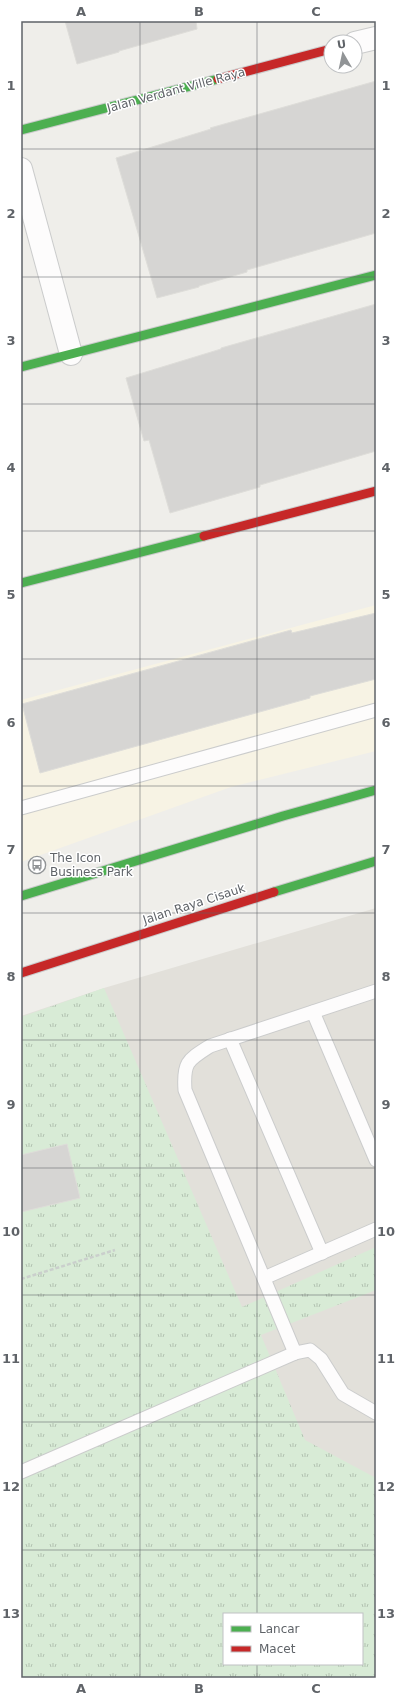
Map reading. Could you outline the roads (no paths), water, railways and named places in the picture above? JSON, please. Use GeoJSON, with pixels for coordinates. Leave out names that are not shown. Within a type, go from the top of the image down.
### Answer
{"type":"FeatureCollection","features":[{"type":"Feature","properties":{"kind":"street"},"geometry":{"type":"LineString","coordinates":[[363,41],[376,38]]}},
{"type":"Feature","properties":{"kind":"street","name":"Jalan Verdant Ville Raya"},"geometry":{"type":"LineString","coordinates":[[21,130],[323,51]]}},
{"type":"Feature","properties":{"kind":"street"},"geometry":{"type":"LineString","coordinates":[[21,169],[71,354]]}},
{"type":"Feature","properties":{"kind":"street"},"geometry":{"type":"LineString","coordinates":[[21,367],[376,275]]}},
{"type":"Feature","properties":{"kind":"street"},"geometry":{"type":"LineString","coordinates":[[21,583],[376,491]]}},
{"type":"Feature","properties":{"kind":"street"},"geometry":{"type":"LineString","coordinates":[[21,896],[283,816],[376,790]]}},
{"type":"Feature","properties":{"kind":"street","name":"Jalan Raya Cisauk"},"geometry":{"type":"LineString","coordinates":[[21,973],[219,908],[376,861]]}},
{"type":"Feature","properties":{"kind":"lane"},"geometry":{"type":"LineString","coordinates":[[21,808],[376,710]]}},
{"type":"Feature","properties":{"kind":"lane"},"geometry":{"type":"LineString","coordinates":[[295,1353],[185,1090],[184,1073],[191,1058],[210,1046],[376,992]]}},
{"type":"Feature","properties":{"kind":"lane"},"geometry":{"type":"LineString","coordinates":[[313,1012],[376,1160]]}},
{"type":"Feature","properties":{"kind":"lane"},"geometry":{"type":"LineString","coordinates":[[230,1039],[322,1253]]}},
{"type":"Feature","properties":{"kind":"lane"},"geometry":{"type":"LineString","coordinates":[[264,1278],[376,1229]]}},
{"type":"Feature","properties":{"kind":"lane"},"geometry":{"type":"LineString","coordinates":[[21,1472],[295,1353],[310,1350],[321,1359],[344,1394],[376,1413]]}},
{"type":"Feature","properties":{"kind":"place","name":"The Icon Business Park"},"geometry":{"type":"Point","coordinates":[37,865]}}]}
